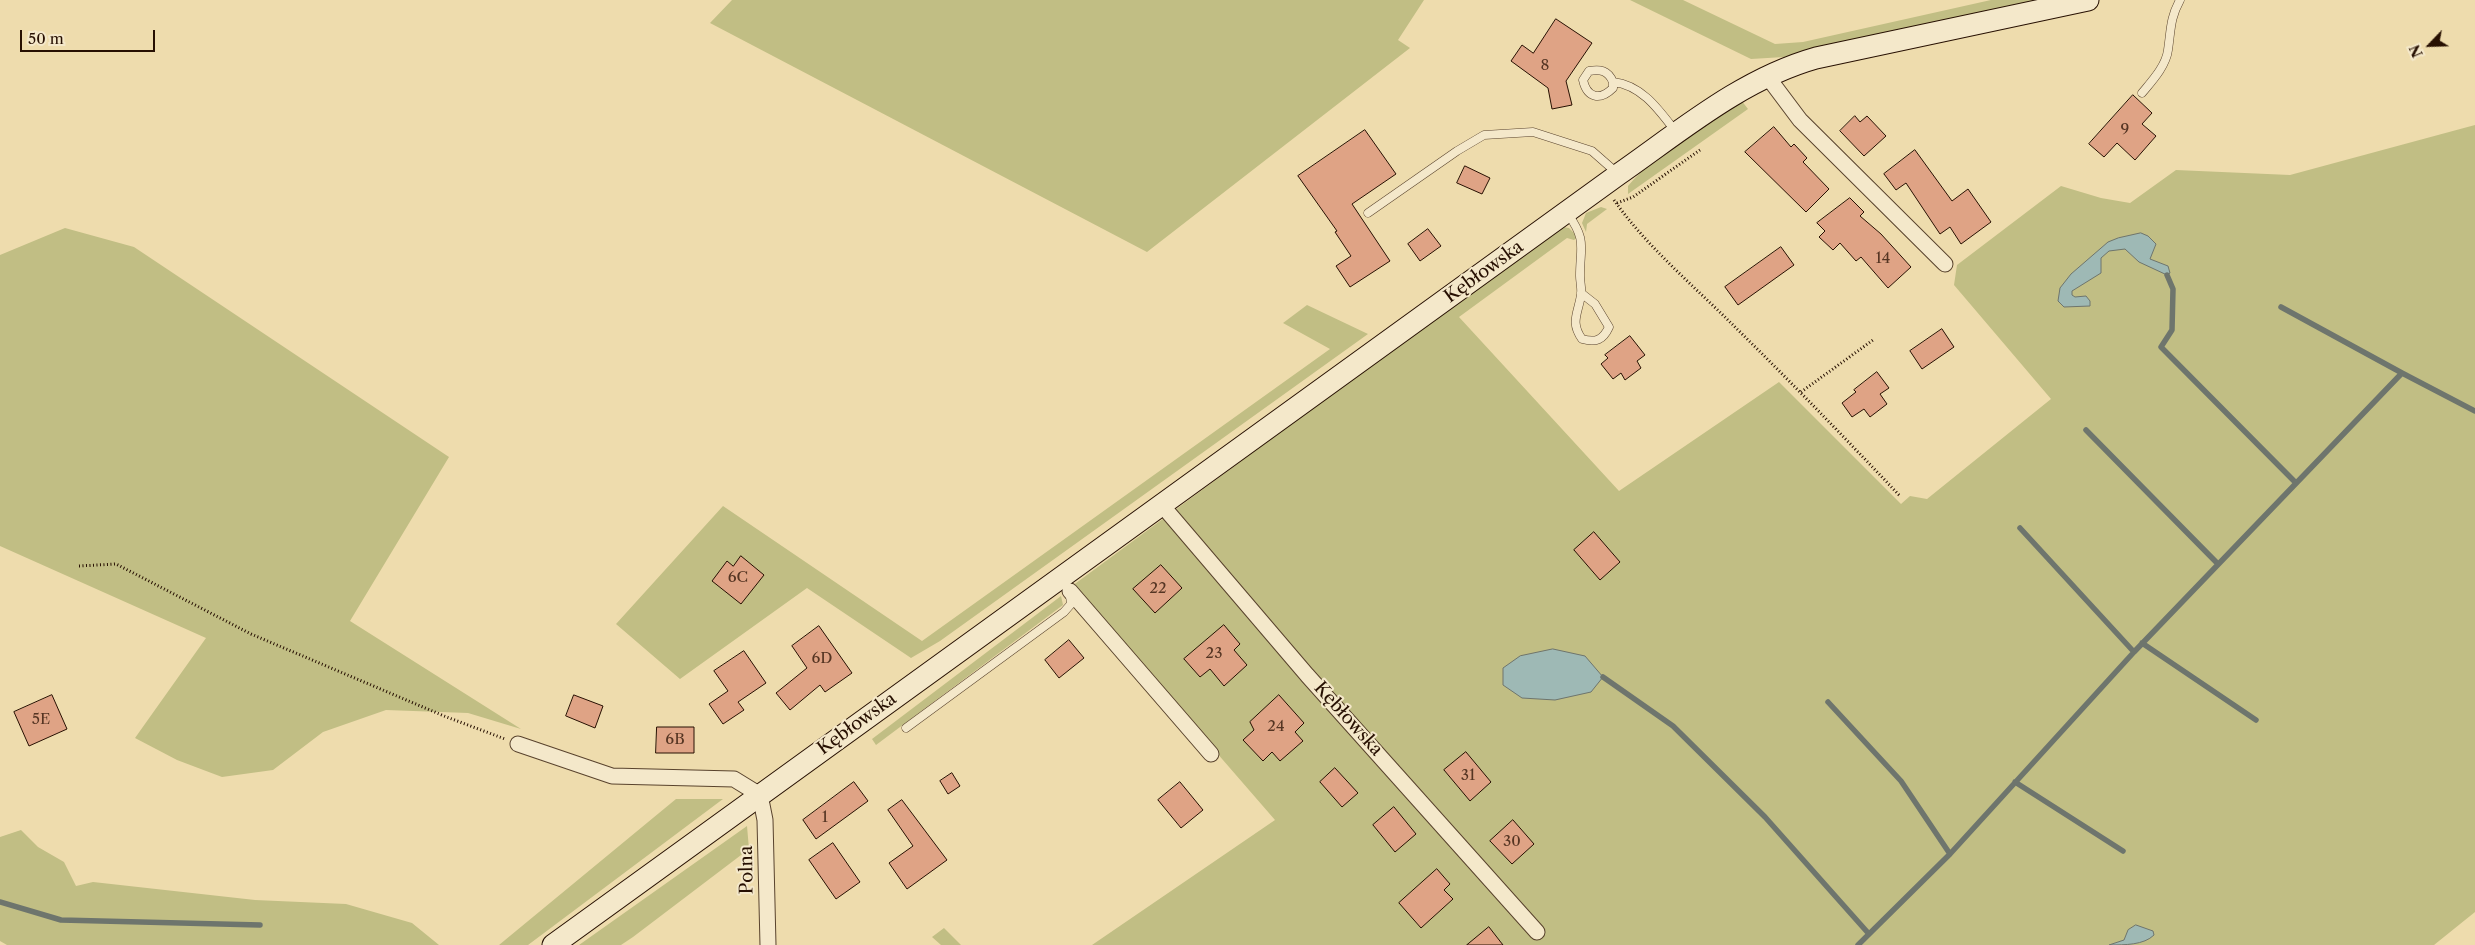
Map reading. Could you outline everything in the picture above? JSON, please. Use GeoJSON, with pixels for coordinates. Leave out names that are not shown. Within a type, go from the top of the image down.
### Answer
{"type":"FeatureCollection","features":[{"type":"Feature","properties":{"kind":"street","name":"Kębłowska"},"geometry":{"type":"LineString","coordinates":[[553,945],[760,795],[1067,582],[1161,504],[1723,101],[1767,76],[1791,65],[1816,58],[2088,0]]}},
{"type":"Feature","properties":{"kind":"street"},"geometry":{"type":"LineString","coordinates":[[1767,76],[1800,120],[1945,264]]}},
{"type":"Feature","properties":{"kind":"street","name":"Kębłowska"},"geometry":{"type":"LineString","coordinates":[[1161,504],[1307,674],[1537,932]]}},
{"type":"Feature","properties":{"kind":"street"},"geometry":{"type":"LineString","coordinates":[[1067,582],[1210,754]]}},
{"type":"Feature","properties":{"kind":"street"},"geometry":{"type":"LineString","coordinates":[[518,744],[612,776],[734,779],[760,795]]}},
{"type":"Feature","properties":{"kind":"street","name":"Polna"},"geometry":{"type":"LineString","coordinates":[[760,795],[765,820],[768,945]]}},
{"type":"Feature","properties":{"kind":"lane"},"geometry":{"type":"LineString","coordinates":[[2142,94],[2157,74],[2168,51],[2172,14],[2180,0]]}},
{"type":"Feature","properties":{"kind":"lane"},"geometry":{"type":"LineString","coordinates":[[1612,82],[1623,83],[1642,92],[1678,133]]}},
{"type":"Feature","properties":{"kind":"lane"},"geometry":{"type":"LineString","coordinates":[[1368,213],[1457,151],[1484,135],[1533,132],[1592,151],[1611,180]]}},
{"type":"Feature","properties":{"kind":"lane"},"geometry":{"type":"LineString","coordinates":[[1566,212],[1581,236],[1583,251],[1580,274],[1581,293],[1575,329],[1582,339],[1598,341],[1604,336],[1609,327],[1595,304],[1581,293]]}},
{"type":"Feature","properties":{"kind":"lane"},"geometry":{"type":"LineString","coordinates":[[906,728],[1064,612],[1071,604],[1067,582]]}},
{"type":"Feature","properties":{"kind":"path"},"geometry":{"type":"LineString","coordinates":[[1616,203],[1634,197],[1700,150]]}},
{"type":"Feature","properties":{"kind":"path"},"geometry":{"type":"LineString","coordinates":[[1611,180],[1616,203],[1678,271],[1801,392],[1900,496]]}},
{"type":"Feature","properties":{"kind":"path"},"geometry":{"type":"LineString","coordinates":[[1801,392],[1873,340]]}},
{"type":"Feature","properties":{"kind":"path"},"geometry":{"type":"LineString","coordinates":[[79,566],[116,564],[251,634],[444,716],[518,744]]}},
{"type":"Feature","properties":{"kind":"shaded area"},"geometry":{"type":"Polygon","coordinates":[[[732,0],[1424,0],[1398,40],[1410,48],[1147,252],[710,23],[732,0]]]}},
{"type":"Feature","properties":{"kind":"shaded area"},"geometry":{"type":"Polygon","coordinates":[[[1630,0],[1683,0],[1775,44],[1803,42],[1991,0],[2041,0],[1784,57],[1751,59],[1630,0]]]}},
{"type":"Feature","properties":{"kind":"shaded area"},"geometry":{"type":"Polygon","coordinates":[[[1741,100],[1748,109],[1628,194],[1628,186],[1653,161],[1682,139],[1741,100]]]}},
{"type":"Feature","properties":{"kind":"shaded area"},"geometry":{"type":"Polygon","coordinates":[[[2475,125],[2475,912],[2434,945],[1092,945],[1275,820],[1072,586],[1450,307],[1563,227],[1569,228],[1578,237],[1574,240],[1567,238],[1459,317],[1619,491],[1779,382],[1901,504],[1910,496],[1927,499],[2051,399],[1954,285],[1957,265],[2061,186],[2101,198],[2130,203],[2176,170],[2290,175],[2475,125]]]}},
{"type":"Feature","properties":{"kind":"shaded area"},"geometry":{"type":"Polygon","coordinates":[[[1601,207],[1607,209],[1587,224],[1586,232],[1582,223],[1586,213],[1601,207]]]}},
{"type":"Feature","properties":{"kind":"shaded area"},"geometry":{"type":"Polygon","coordinates":[[[65,228],[134,247],[449,457],[350,621],[521,729],[468,713],[386,710],[323,732],[273,770],[222,777],[177,760],[135,738],[206,638],[0,546],[0,255],[65,228]]]}},
{"type":"Feature","properties":{"kind":"shaded area"},"geometry":{"type":"Polygon","coordinates":[[[1307,305],[1368,334],[940,641],[911,658],[807,588],[680,679],[616,624],[723,506],[922,641],[1330,349],[1283,323],[1307,305]]]}},
{"type":"Feature","properties":{"kind":"shaded area"},"geometry":{"type":"Polygon","coordinates":[[[1061,596],[1063,605],[876,745],[872,739],[1061,596]]]}},
{"type":"Feature","properties":{"kind":"shaded area"},"geometry":{"type":"Polygon","coordinates":[[[676,799],[723,799],[528,945],[499,945],[676,799]]]}},
{"type":"Feature","properties":{"kind":"shaded area"},"geometry":{"type":"Polygon","coordinates":[[[747,826],[749,849],[633,937],[621,945],[579,945],[747,826]]]}},
{"type":"Feature","properties":{"kind":"shaded area"},"geometry":{"type":"Polygon","coordinates":[[[21,830],[38,847],[64,862],[76,886],[93,882],[255,900],[346,904],[412,923],[439,945],[7,945],[0,941],[0,837],[21,830]]]}},
{"type":"Feature","properties":{"kind":"shaded area"},"geometry":{"type":"Polygon","coordinates":[[[944,928],[961,945],[941,945],[932,937],[944,928]]]}},
{"type":"Feature","properties":{"kind":"water"},"geometry":{"type":"Polygon","coordinates":[[[2141,233],[2148,236],[2156,244],[2150,259],[2168,266],[2170,273],[2167,275],[2139,262],[2125,249],[2109,251],[2101,258],[2101,273],[2072,291],[2072,295],[2075,297],[2086,296],[2090,301],[2090,306],[2064,307],[2058,301],[2060,288],[2071,274],[2108,242],[2141,233]]]}},
{"type":"Feature","properties":{"kind":"water"},"geometry":{"type":"Polygon","coordinates":[[[1553,649],[1585,656],[1603,677],[1591,692],[1555,700],[1522,698],[1503,685],[1503,668],[1520,656],[1553,649]]]}},
{"type":"Feature","properties":{"kind":"water"},"geometry":{"type":"Polygon","coordinates":[[[2136,925],[2153,931],[2154,935],[2140,943],[2109,945],[2124,940],[2128,930],[2136,925]]]}},
{"type":"Feature","properties":{"kind":"building"},"geometry":{"type":"Polygon","coordinates":[[[1556,19],[1592,43],[1566,81],[1572,105],[1552,109],[1548,88],[1511,61],[1522,45],[1533,53],[1556,19]]]}},
{"type":"Feature","properties":{"kind":"building"},"geometry":{"type":"Polygon","coordinates":[[[2133,95],[2152,113],[2142,124],[2156,136],[2135,160],[2117,143],[2104,157],[2089,144],[2133,95]]]}},
{"type":"Feature","properties":{"kind":"building"},"geometry":{"type":"Polygon","coordinates":[[[1855,116],[1860,122],[1867,116],[1886,136],[1864,156],[1840,131],[1855,116]]]}},
{"type":"Feature","properties":{"kind":"building"},"geometry":{"type":"Polygon","coordinates":[[[1774,127],[1791,147],[1794,144],[1807,158],[1803,162],[1829,189],[1806,212],[1745,152],[1774,127]]]}},
{"type":"Feature","properties":{"kind":"building"},"geometry":{"type":"Polygon","coordinates":[[[1365,130],[1396,174],[1352,204],[1390,261],[1350,287],[1336,266],[1351,256],[1335,232],[1337,231],[1298,176],[1365,130]]]}},
{"type":"Feature","properties":{"kind":"building"},"geometry":{"type":"Polygon","coordinates":[[[1915,150],[1952,201],[1968,189],[1991,222],[1961,244],[1950,227],[1940,234],[1906,183],[1896,190],[1884,174],[1915,150]]]}},
{"type":"Feature","properties":{"kind":"building"},"geometry":{"type":"Polygon","coordinates":[[[1465,166],[1490,178],[1482,194],[1457,183],[1465,166]]]}},
{"type":"Feature","properties":{"kind":"building"},"geometry":{"type":"Polygon","coordinates":[[[1850,198],[1864,212],[1860,216],[1881,234],[1911,267],[1888,288],[1861,257],[1856,261],[1840,243],[1833,250],[1819,237],[1825,231],[1817,223],[1850,198]]]}},
{"type":"Feature","properties":{"kind":"building"},"geometry":{"type":"Polygon","coordinates":[[[1428,229],[1441,246],[1420,261],[1408,244],[1428,229]]]}},
{"type":"Feature","properties":{"kind":"building"},"geometry":{"type":"Polygon","coordinates":[[[1781,247],[1794,265],[1738,305],[1725,287],[1781,247]]]}},
{"type":"Feature","properties":{"kind":"building"},"geometry":{"type":"Polygon","coordinates":[[[1942,329],[1954,347],[1922,369],[1910,351],[1942,329]]]}},
{"type":"Feature","properties":{"kind":"building"},"geometry":{"type":"Polygon","coordinates":[[[1630,336],[1645,355],[1637,361],[1641,368],[1625,380],[1621,373],[1613,379],[1601,364],[1608,358],[1605,355],[1630,336]]]}},
{"type":"Feature","properties":{"kind":"building"},"geometry":{"type":"Polygon","coordinates":[[[1877,372],[1889,388],[1880,394],[1887,404],[1870,417],[1864,409],[1852,417],[1842,403],[1856,392],[1854,390],[1877,372]]]}},
{"type":"Feature","properties":{"kind":"building"},"geometry":{"type":"Polygon","coordinates":[[[1594,532],[1620,562],[1600,580],[1574,550],[1594,532]]]}},
{"type":"Feature","properties":{"kind":"building"},"geometry":{"type":"Polygon","coordinates":[[[741,556],[764,575],[741,604],[712,581],[727,561],[733,566],[741,556]]]}},
{"type":"Feature","properties":{"kind":"building"},"geometry":{"type":"Polygon","coordinates":[[[1161,565],[1182,588],[1155,613],[1133,589],[1161,565]]]}},
{"type":"Feature","properties":{"kind":"building"},"geometry":{"type":"Polygon","coordinates":[[[1224,625],[1240,644],[1234,650],[1247,665],[1224,686],[1210,669],[1200,677],[1184,659],[1224,625]]]}},
{"type":"Feature","properties":{"kind":"building"},"geometry":{"type":"Polygon","coordinates":[[[819,626],[852,673],[825,692],[820,685],[790,710],[776,693],[807,668],[792,646],[819,626]]]}},
{"type":"Feature","properties":{"kind":"building"},"geometry":{"type":"Polygon","coordinates":[[[1069,640],[1084,658],[1059,678],[1045,660],[1069,640]]]}},
{"type":"Feature","properties":{"kind":"building"},"geometry":{"type":"Polygon","coordinates":[[[744,651],[766,683],[738,702],[744,710],[723,724],[709,704],[728,691],[714,671],[744,651]]]}},
{"type":"Feature","properties":{"kind":"building"},"geometry":{"type":"Polygon","coordinates":[[[52,695],[67,729],[29,746],[14,712],[52,695]]]}},
{"type":"Feature","properties":{"kind":"building"},"geometry":{"type":"Polygon","coordinates":[[[574,695],[603,706],[595,728],[566,716],[574,695]]]}},
{"type":"Feature","properties":{"kind":"building"},"geometry":{"type":"Polygon","coordinates":[[[1279,695],[1304,723],[1295,732],[1303,741],[1280,761],[1272,752],[1263,761],[1243,740],[1254,730],[1250,722],[1279,695]]]}},
{"type":"Feature","properties":{"kind":"building"},"geometry":{"type":"Polygon","coordinates":[[[657,727],[694,727],[694,753],[656,753],[657,727]]]}},
{"type":"Feature","properties":{"kind":"building"},"geometry":{"type":"Polygon","coordinates":[[[1466,752],[1491,782],[1470,801],[1444,770],[1466,752]]]}},
{"type":"Feature","properties":{"kind":"building"},"geometry":{"type":"Polygon","coordinates":[[[1335,768],[1358,793],[1342,807],[1320,782],[1335,768]]]}},
{"type":"Feature","properties":{"kind":"building"},"geometry":{"type":"Polygon","coordinates":[[[952,773],[960,786],[948,794],[940,781],[952,773]]]}},
{"type":"Feature","properties":{"kind":"building"},"geometry":{"type":"Polygon","coordinates":[[[854,782],[868,801],[816,839],[803,820],[854,782]]]}},
{"type":"Feature","properties":{"kind":"building"},"geometry":{"type":"Polygon","coordinates":[[[1180,782],[1203,810],[1181,828],[1158,800],[1180,782]]]}},
{"type":"Feature","properties":{"kind":"building"},"geometry":{"type":"Polygon","coordinates":[[[902,800],[947,860],[907,889],[889,863],[913,846],[888,810],[902,800]]]}},
{"type":"Feature","properties":{"kind":"building"},"geometry":{"type":"Polygon","coordinates":[[[1394,807],[1416,834],[1395,852],[1373,825],[1394,807]]]}},
{"type":"Feature","properties":{"kind":"building"},"geometry":{"type":"Polygon","coordinates":[[[1513,820],[1534,844],[1512,864],[1490,841],[1513,820]]]}},
{"type":"Feature","properties":{"kind":"building"},"geometry":{"type":"Polygon","coordinates":[[[833,843],[860,882],[836,899],[809,860],[833,843]]]}},
{"type":"Feature","properties":{"kind":"building"},"geometry":{"type":"Polygon","coordinates":[[[1437,869],[1450,884],[1444,890],[1453,899],[1421,928],[1399,903],[1437,869]]]}},
{"type":"Feature","properties":{"kind":"building"},"geometry":{"type":"Polygon","coordinates":[[[1489,927],[1503,945],[1467,945],[1489,927]]]}},
{"type":"Feature","properties":{"kind":"waterway"},"geometry":{"type":"LineString","coordinates":[[2167,275],[2173,289],[2172,330],[2161,347],[2296,483]]}},
{"type":"Feature","properties":{"kind":"waterway"},"geometry":{"type":"LineString","coordinates":[[1858,945],[1950,854],[2134,652],[2402,373],[2281,307]]}},
{"type":"Feature","properties":{"kind":"waterway"},"geometry":{"type":"LineString","coordinates":[[2402,373],[2475,411]]}},
{"type":"Feature","properties":{"kind":"waterway"},"geometry":{"type":"LineString","coordinates":[[2086,430],[2218,564]]}},
{"type":"Feature","properties":{"kind":"waterway"},"geometry":{"type":"LineString","coordinates":[[2020,528],[2134,652]]}},
{"type":"Feature","properties":{"kind":"waterway"},"geometry":{"type":"LineString","coordinates":[[2142,643],[2256,720]]}},
{"type":"Feature","properties":{"kind":"waterway"},"geometry":{"type":"LineString","coordinates":[[1603,677],[1673,726],[1765,817],[1869,934]]}},
{"type":"Feature","properties":{"kind":"waterway"},"geometry":{"type":"LineString","coordinates":[[1828,702],[1901,781],[1950,854]]}},
{"type":"Feature","properties":{"kind":"waterway"},"geometry":{"type":"LineString","coordinates":[[2015,782],[2123,851]]}},
{"type":"Feature","properties":{"kind":"waterway"},"geometry":{"type":"LineString","coordinates":[[0,902],[61,920],[260,925]]}}]}
